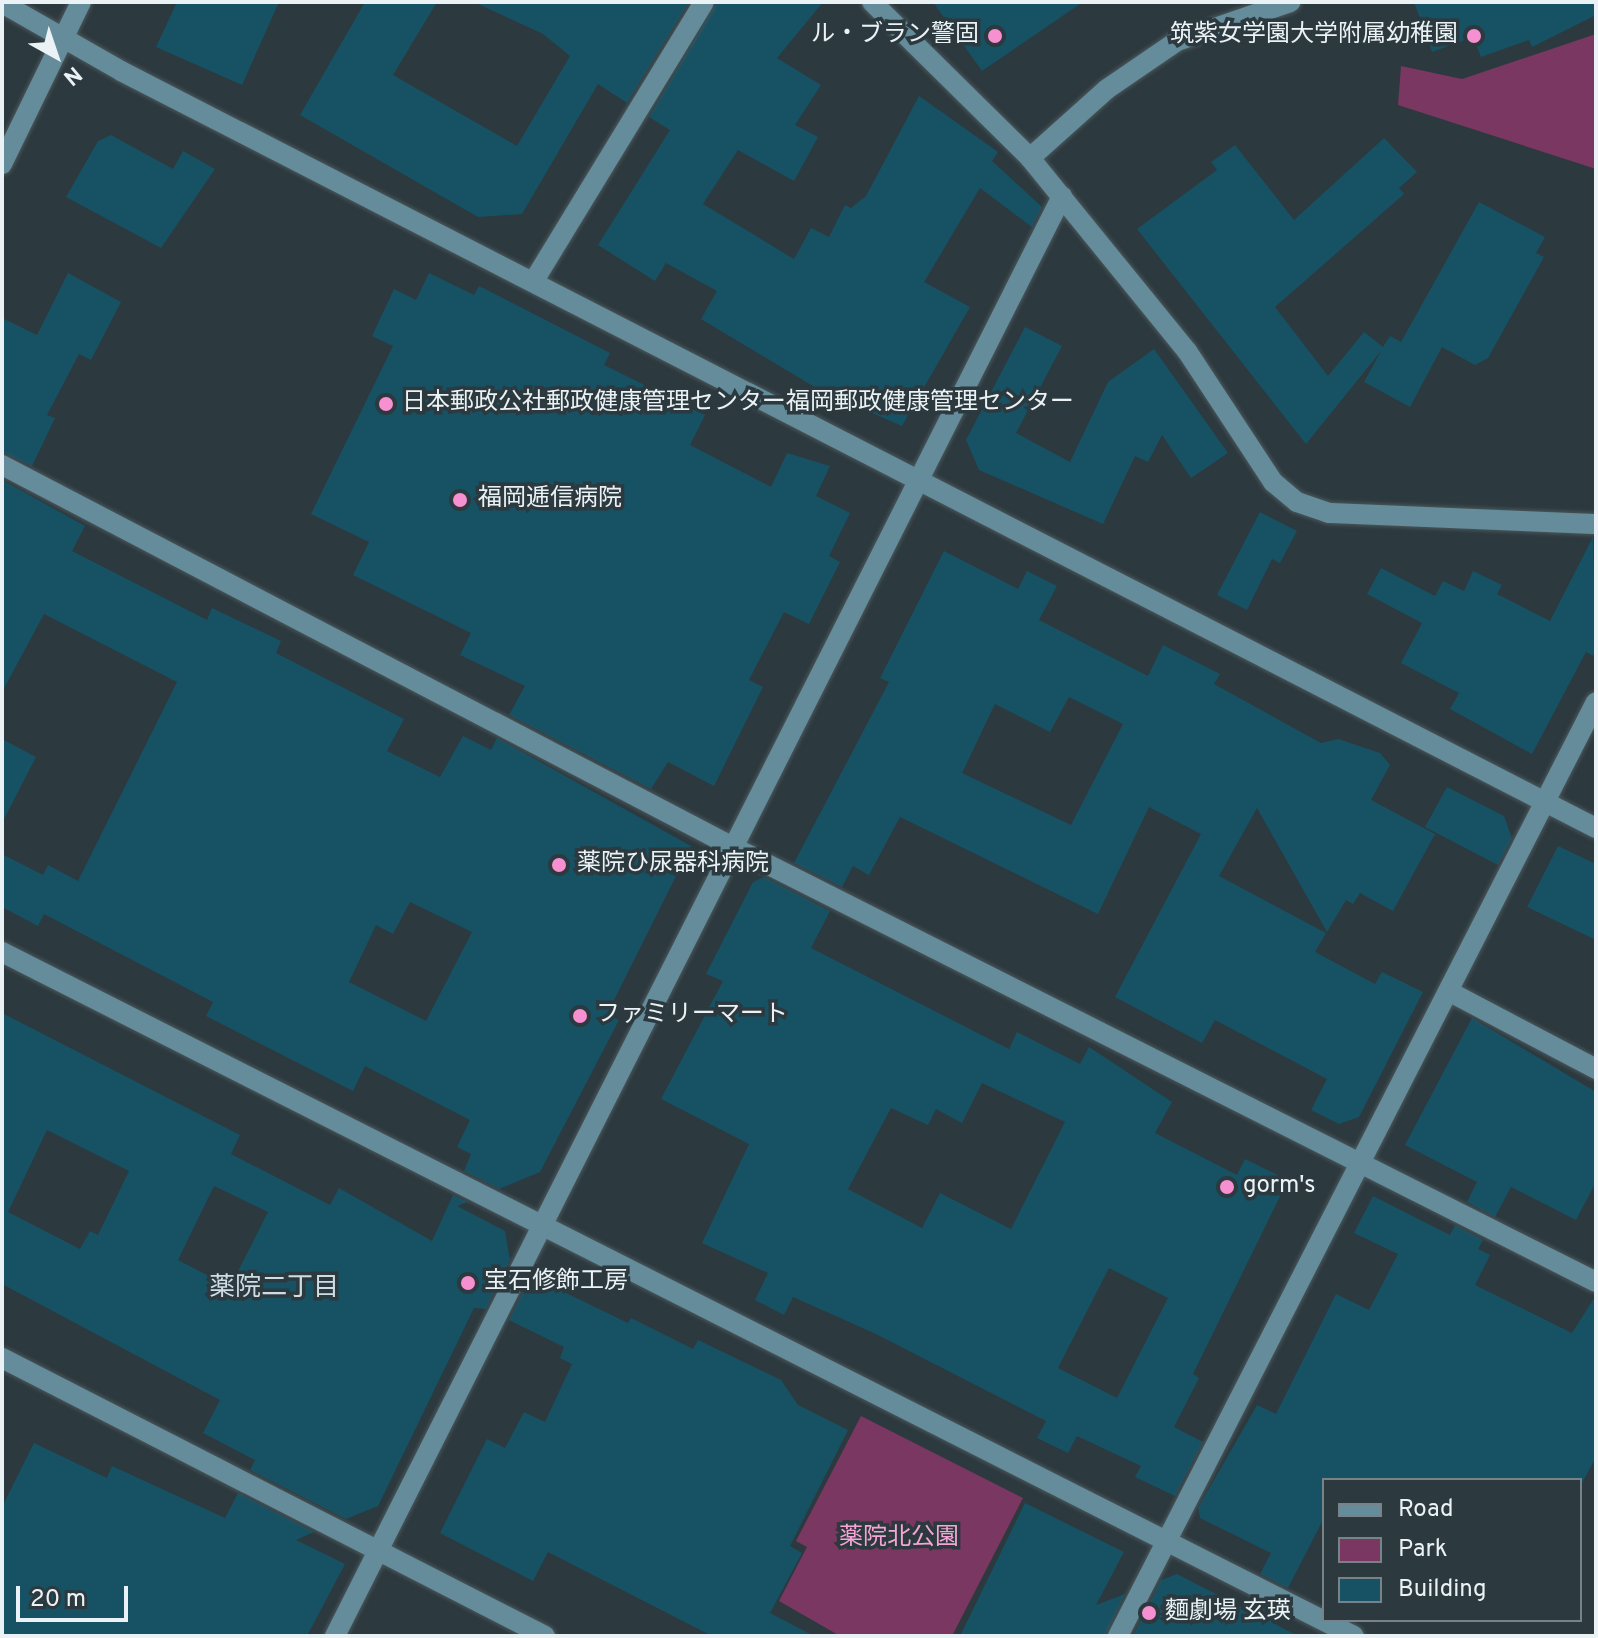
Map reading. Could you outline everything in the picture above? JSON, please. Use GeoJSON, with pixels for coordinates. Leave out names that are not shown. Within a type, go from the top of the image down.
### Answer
{"type":"FeatureCollection","features":[{"type":"Feature","properties":{"kind":"street"},"geometry":{"type":"LineString","coordinates":[[2,164],[81,2]]}},
{"type":"Feature","properties":{"kind":"street"},"geometry":{"type":"LineString","coordinates":[[535,279],[704,2]]}},
{"type":"Feature","properties":{"kind":"street"},"geometry":{"type":"LineString","coordinates":[[872,2],[1030,158],[1187,351],[1273,482],[1297,502],[1329,513],[1596,524]]}},
{"type":"Feature","properties":{"kind":"street"},"geometry":{"type":"LineString","coordinates":[[1030,158],[1107,89],[1177,41],[1290,2]]}},
{"type":"Feature","properties":{"kind":"street"},"geometry":{"type":"LineString","coordinates":[[2,3],[65,39],[1596,828]]}},
{"type":"Feature","properties":{"kind":"street"},"geometry":{"type":"LineString","coordinates":[[335,1636],[547,1228],[915,475],[1062,196]]}},
{"type":"Feature","properties":{"kind":"street"},"geometry":{"type":"LineString","coordinates":[[2,465],[733,847],[1596,1282]]}},
{"type":"Feature","properties":{"kind":"street"},"geometry":{"type":"LineString","coordinates":[[1118,1636],[1596,702]]}},
{"type":"Feature","properties":{"kind":"street"},"geometry":{"type":"LineString","coordinates":[[2,952],[1322,1620]]}},
{"type":"Feature","properties":{"kind":"street"},"geometry":{"type":"LineString","coordinates":[[1450,992],[1596,1069]]}},
{"type":"Feature","properties":{"kind":"street"},"geometry":{"type":"LineString","coordinates":[[2,1358],[545,1636]]}},
{"type":"Feature","properties":{"kind":"street"},"geometry":{"type":"LineString","coordinates":[[1327,1622],[1354,1636]]}},
{"type":"Feature","properties":{"kind":"green space"},"geometry":{"type":"Polygon","coordinates":[[[1596,34],[1596,169],[1398,105],[1401,66],[1462,79],[1596,34]]]}},
{"type":"Feature","properties":{"kind":"green space","name":"薬院北公園"},"geometry":{"type":"Polygon","coordinates":[[[861,1416],[1023,1498],[952,1636],[840,1636],[779,1601],[807,1547],[796,1541],[861,1416]]]}},
{"type":"Feature","properties":{"kind":"building"},"geometry":{"type":"Polygon","coordinates":[[[177,2],[279,2],[242,85],[156,47],[177,2]]]}},
{"type":"Feature","properties":{"kind":"building"},"geometry":{"type":"Polygon","coordinates":[[[365,2],[437,2],[393,75],[517,146],[570,56],[543,34],[474,2],[689,2],[627,103],[598,84],[522,214],[478,217],[300,115],[365,2]]]}},
{"type":"Feature","properties":{"kind":"building"},"geometry":{"type":"Polygon","coordinates":[[[717,2],[823,2],[777,58],[821,85],[795,125],[818,137],[794,181],[738,150],[703,204],[794,259],[811,228],[829,237],[845,205],[851,208],[866,196],[919,96],[998,152],[992,161],[1042,207],[1032,227],[980,188],[924,282],[970,307],[902,426],[818,389],[701,319],[717,291],[666,263],[655,281],[598,245],[670,130],[649,117],[717,2]]]}},
{"type":"Feature","properties":{"kind":"building","name":"ル・ブラン警固"},"geometry":{"type":"Polygon","coordinates":[[[933,2],[1083,2],[982,71],[933,2]]]}},
{"type":"Feature","properties":{"kind":"building","name":"筑紫女学園大学附属幼稚園"},"geometry":{"type":"Polygon","coordinates":[[[1414,2],[1596,2],[1596,15],[1532,47],[1529,40],[1481,57],[1473,37],[1432,52],[1414,2]]]}},
{"type":"Feature","properties":{"kind":"building"},"geometry":{"type":"Polygon","coordinates":[[[111,135],[173,169],[183,151],[215,169],[161,248],[66,197],[98,141],[111,135]]]}},
{"type":"Feature","properties":{"kind":"building"},"geometry":{"type":"Polygon","coordinates":[[[1384,138],[1417,172],[1399,188],[1404,194],[1275,307],[1328,376],[1364,332],[1383,347],[1390,336],[1401,342],[1479,202],[1545,237],[1536,253],[1544,257],[1488,358],[1475,365],[1442,347],[1410,407],[1364,382],[1381,351],[1306,444],[1137,229],[1217,170],[1211,162],[1235,145],[1294,220],[1384,138]]]}},
{"type":"Feature","properties":{"kind":"building"},"geometry":{"type":"Polygon","coordinates":[[[68,273],[121,302],[91,360],[79,354],[47,415],[55,418],[32,466],[2,452],[2,318],[37,335],[68,273]]]}},
{"type":"Feature","properties":{"kind":"building"},"geometry":{"type":"Polygon","coordinates":[[[429,273],[474,295],[479,286],[610,353],[604,365],[705,415],[690,445],[771,487],[787,453],[830,466],[816,496],[850,513],[829,556],[840,562],[809,624],[784,612],[749,680],[763,687],[714,786],[668,762],[651,789],[509,715],[525,686],[460,655],[471,633],[353,575],[369,542],[311,514],[393,346],[372,336],[394,289],[416,300],[429,273]]]}},
{"type":"Feature","properties":{"kind":"building"},"geometry":{"type":"Polygon","coordinates":[[[1025,327],[1062,346],[1016,433],[1070,462],[1108,382],[1154,349],[1228,453],[1191,478],[1162,435],[1148,462],[1135,456],[1103,524],[979,470],[966,440],[1025,327]]]}},
{"type":"Feature","properties":{"kind":"building"},"geometry":{"type":"Polygon","coordinates":[[[2,480],[85,526],[72,551],[207,620],[212,608],[281,641],[276,653],[404,719],[387,751],[440,777],[463,736],[491,750],[497,738],[691,846],[607,1014],[619,1020],[540,1172],[499,1189],[464,1171],[471,1154],[457,1147],[470,1120],[365,1066],[353,1091],[206,1016],[213,1002],[44,914],[38,926],[2,907],[2,854],[43,875],[48,865],[78,881],[177,682],[44,614],[2,692],[2,480]],[[410,902],[393,934],[376,925],[349,982],[426,1021],[472,932],[410,902]]]}},
{"type":"Feature","properties":{"kind":"building"},"geometry":{"type":"Polygon","coordinates":[[[1260,512],[1297,531],[1280,563],[1272,559],[1247,610],[1217,595],[1260,512]]]}},
{"type":"Feature","properties":{"kind":"building"},"geometry":{"type":"Polygon","coordinates":[[[1593,537],[1596,657],[1586,652],[1532,754],[1450,709],[1459,693],[1401,663],[1422,623],[1367,594],[1381,568],[1435,596],[1443,581],[1464,591],[1473,571],[1502,585],[1497,594],[1550,621],[1593,537]]]}},
{"type":"Feature","properties":{"kind":"building"},"geometry":{"type":"Polygon","coordinates":[[[944,551],[1018,589],[1027,571],[1057,586],[1039,620],[1148,676],[1163,645],[1220,674],[1214,684],[1321,743],[1338,739],[1380,753],[1390,765],[1371,800],[1435,834],[1393,911],[1360,893],[1353,904],[1346,900],[1327,932],[1257,808],[1219,876],[1326,933],[1315,952],[1375,984],[1382,972],[1423,992],[1359,1117],[1339,1124],[1311,1110],[1327,1079],[1215,1020],[1202,1043],[1115,997],[1201,834],[1149,807],[1098,914],[900,817],[869,875],[853,866],[842,887],[794,863],[889,682],[880,678],[944,551]],[[1069,697],[1050,732],[995,704],[962,773],[1071,825],[1123,724],[1069,697]]]}},
{"type":"Feature","properties":{"kind":"building"},"geometry":{"type":"Polygon","coordinates":[[[2,739],[36,757],[2,823],[2,739]]]}},
{"type":"Feature","properties":{"kind":"building"},"geometry":{"type":"Polygon","coordinates":[[[1447,787],[1504,816],[1512,838],[1498,865],[1425,827],[1447,787]]]}},
{"type":"Feature","properties":{"kind":"building"},"geometry":{"type":"Polygon","coordinates":[[[1558,846],[1596,864],[1596,940],[1527,907],[1558,846]]]}},
{"type":"Feature","properties":{"kind":"building"},"geometry":{"type":"Polygon","coordinates":[[[764,877],[830,911],[811,948],[1009,1049],[1017,1032],[1080,1064],[1089,1047],[1172,1102],[1155,1133],[1237,1175],[1245,1159],[1288,1180],[1193,1374],[1199,1378],[1174,1427],[1203,1442],[1175,1496],[1135,1477],[1141,1466],[1077,1436],[1068,1453],[1037,1438],[1046,1421],[876,1334],[793,1297],[784,1315],[755,1300],[768,1273],[702,1243],[749,1144],[661,1099],[723,981],[706,974],[753,882],[764,877]],[[982,1083],[962,1123],[936,1109],[928,1125],[891,1108],[848,1189],[922,1228],[940,1193],[1011,1229],[1065,1122],[982,1083]],[[1109,1268],[1058,1368],[1117,1398],[1168,1298],[1109,1268]]]}},
{"type":"Feature","properties":{"kind":"building"},"geometry":{"type":"Polygon","coordinates":[[[2,1013],[240,1135],[231,1154],[330,1205],[339,1188],[432,1241],[453,1195],[468,1202],[457,1206],[505,1231],[510,1260],[486,1309],[474,1308],[378,1506],[346,1519],[250,1470],[255,1460],[203,1433],[220,1400],[2,1284],[2,1013]],[[47,1130],[8,1212],[80,1249],[90,1231],[98,1235],[129,1171],[47,1130]],[[214,1186],[178,1260],[230,1287],[268,1212],[214,1186]]]}},
{"type":"Feature","properties":{"kind":"building"},"geometry":{"type":"Polygon","coordinates":[[[1472,1018],[1596,1092],[1596,1182],[1576,1220],[1511,1187],[1495,1217],[1467,1202],[1477,1182],[1405,1145],[1472,1018]]]}},
{"type":"Feature","properties":{"kind":"building"},"geometry":{"type":"Polygon","coordinates":[[[1373,1196],[1450,1235],[1455,1225],[1483,1240],[1478,1249],[1490,1255],[1475,1285],[1572,1333],[1596,1295],[1596,1457],[1582,1483],[1582,1478],[1322,1478],[1322,1522],[1288,1588],[1260,1574],[1271,1553],[1200,1518],[1198,1508],[1257,1405],[1276,1414],[1336,1294],[1369,1310],[1398,1254],[1354,1233],[1373,1196]]]}},
{"type":"Feature","properties":{"kind":"building"},"geometry":{"type":"Polygon","coordinates":[[[531,1276],[628,1323],[631,1318],[693,1349],[698,1340],[781,1380],[798,1405],[848,1430],[790,1546],[802,1553],[770,1613],[814,1636],[712,1636],[548,1552],[533,1581],[440,1533],[487,1439],[505,1448],[524,1412],[545,1422],[572,1364],[560,1358],[564,1347],[509,1320],[531,1276]]]}},
{"type":"Feature","properties":{"kind":"building"},"geometry":{"type":"Polygon","coordinates":[[[34,1443],[107,1478],[112,1466],[225,1518],[238,1493],[314,1532],[296,1540],[345,1564],[307,1636],[2,1636],[2,1507],[34,1443]]]}},
{"type":"Feature","properties":{"kind":"building"},"geometry":{"type":"Polygon","coordinates":[[[1025,1503],[1124,1552],[1096,1605],[1125,1594],[1105,1636],[960,1636],[1025,1503]]]}},
{"type":"Feature","properties":{"kind":"building"},"geometry":{"type":"Polygon","coordinates":[[[1177,1574],[1243,1608],[1248,1597],[1276,1611],[1271,1622],[1298,1636],[1133,1636],[1161,1580],[1177,1574]]]}},
{"type":"Feature","properties":{"kind":"place","name":"ル・ブラン警固"},"geometry":{"type":"Point","coordinates":[995,36]}},
{"type":"Feature","properties":{"kind":"place","name":"筑紫女学園大学附属幼稚園"},"geometry":{"type":"Point","coordinates":[1474,36]}},
{"type":"Feature","properties":{"kind":"place","name":"日本郵政公社郵政健康管理センター福岡郵政健康管理センター"},"geometry":{"type":"Point","coordinates":[386,404]}},
{"type":"Feature","properties":{"kind":"place","name":"福岡逓信病院"},"geometry":{"type":"Point","coordinates":[460,500]}},
{"type":"Feature","properties":{"kind":"place","name":"薬院ひ尿器科病院"},"geometry":{"type":"Point","coordinates":[559,865]}},
{"type":"Feature","properties":{"kind":"place","name":"ファミリーマート"},"geometry":{"type":"Point","coordinates":[580,1016]}},
{"type":"Feature","properties":{"kind":"place","name":"gorm's"},"geometry":{"type":"Point","coordinates":[1227,1187]}},
{"type":"Feature","properties":{"kind":"place","name":"宝石修飾工房"},"geometry":{"type":"Point","coordinates":[468,1283]}},
{"type":"Feature","properties":{"kind":"place","name":"麵劇場 玄瑛"},"geometry":{"type":"Point","coordinates":[1149,1613]}},
{"type":"Feature","properties":{"kind":"district","name":"薬院二丁目"},"geometry":{"type":"Point","coordinates":[274,1289]}}]}
